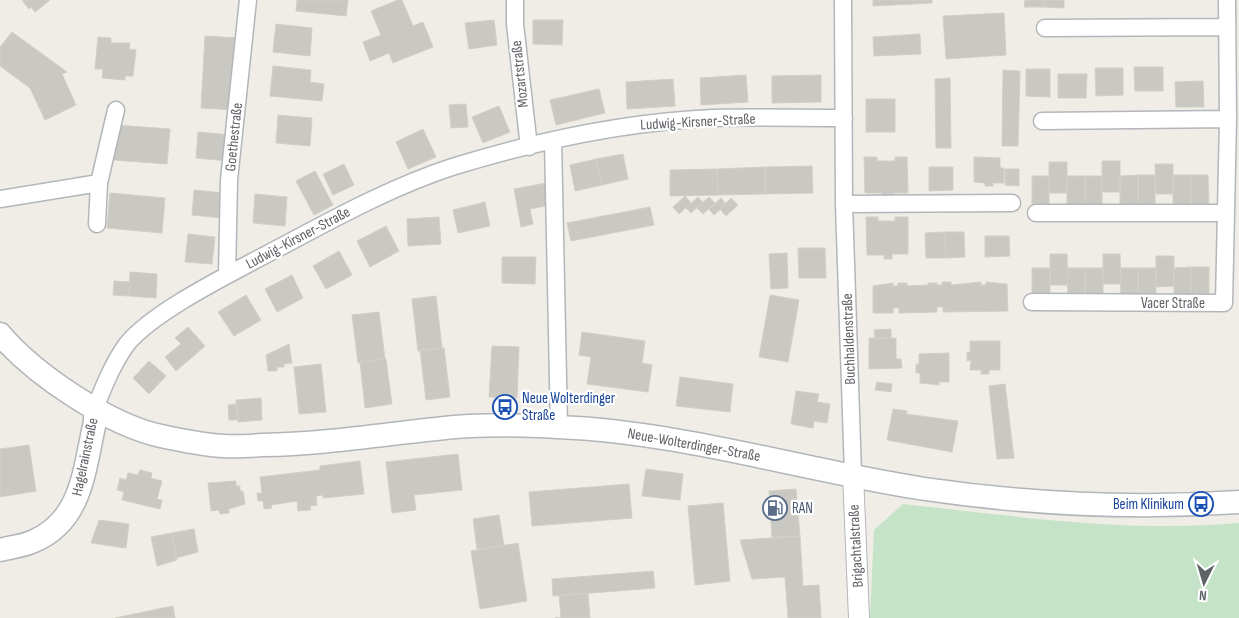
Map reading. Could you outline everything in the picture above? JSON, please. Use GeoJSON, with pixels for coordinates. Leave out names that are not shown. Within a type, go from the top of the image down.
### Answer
{"type":"FeatureCollection","features":[{"type":"Feature","properties":{"kind":"main road","name":"Neue-Wolterdinger-Straße"},"geometry":{"type":"LineString","coordinates":[[6,341],[47,377],[95,408],[129,426],[158,436],[225,446],[306,444],[458,427],[559,427],[655,435],[924,488],[1037,501],[1152,506],[1239,502]]}},
{"type":"Feature","properties":{"kind":"main road","name":"Hagelrainstraße"},"geometry":{"type":"LineString","coordinates":[[0,550],[33,542],[56,529],[65,520],[75,502],[95,422],[95,408]]}},
{"type":"Feature","properties":{"kind":"street","name":"Goethestraße"},"geometry":{"type":"LineString","coordinates":[[227,275],[229,180],[248,0]]}},
{"type":"Feature","properties":{"kind":"street","name":"Mozartstraße"},"geometry":{"type":"LineString","coordinates":[[515,0],[515,24],[529,147]]}},
{"type":"Feature","properties":{"kind":"street","name":"Buchhaldenstraße"},"geometry":{"type":"LineString","coordinates":[[843,0],[844,204],[853,474]]}},
{"type":"Feature","properties":{"kind":"street","name":"Vacer Straße"},"geometry":{"type":"LineString","coordinates":[[1032,302],[1224,303],[1228,119],[1227,0]]}},
{"type":"Feature","properties":{"kind":"street"},"geometry":{"type":"LineString","coordinates":[[1045,28],[1227,27]]}},
{"type":"Feature","properties":{"kind":"street"},"geometry":{"type":"LineString","coordinates":[[97,224],[99,183],[116,110]]}},
{"type":"Feature","properties":{"kind":"street","name":"Ludwig-Kirsner-Straße"},"geometry":{"type":"LineString","coordinates":[[95,408],[115,364],[128,343],[147,326],[170,310],[227,275],[365,203],[451,168],[553,140],[626,126],[712,118],[844,118]]}},
{"type":"Feature","properties":{"kind":"street"},"geometry":{"type":"LineString","coordinates":[[1042,120],[1228,119]]}},
{"type":"Feature","properties":{"kind":"street"},"geometry":{"type":"LineString","coordinates":[[553,140],[559,427]]}},
{"type":"Feature","properties":{"kind":"street"},"geometry":{"type":"LineString","coordinates":[[0,200],[99,183]]}},
{"type":"Feature","properties":{"kind":"street"},"geometry":{"type":"LineString","coordinates":[[844,204],[1012,202]]}},
{"type":"Feature","properties":{"kind":"street"},"geometry":{"type":"LineString","coordinates":[[1036,213],[1226,213]]}},
{"type":"Feature","properties":{"kind":"street","name":"Brigachtalstraße"},"geometry":{"type":"LineString","coordinates":[[853,474],[859,618]]}},
{"type":"Feature","properties":{"kind":"green space"},"geometry":{"type":"Polygon","coordinates":[[[903,504],[1113,525],[1197,526],[1239,523],[1239,618],[870,618],[874,530],[903,504]]]}},
{"type":"Feature","properties":{"kind":"building"},"geometry":{"type":"Polygon","coordinates":[[[22,0],[50,0],[35,12],[31,7],[29,9],[22,0]]]}},
{"type":"Feature","properties":{"kind":"building"},"geometry":{"type":"Polygon","coordinates":[[[297,0],[348,0],[346,16],[296,11],[297,0]]]}},
{"type":"Feature","properties":{"kind":"building"},"geometry":{"type":"Polygon","coordinates":[[[402,0],[413,26],[423,22],[433,47],[393,63],[389,53],[370,61],[363,42],[381,35],[371,11],[402,0]]]}},
{"type":"Feature","properties":{"kind":"building"},"geometry":{"type":"Polygon","coordinates":[[[873,0],[932,0],[932,3],[873,6],[873,0]]]}},
{"type":"Feature","properties":{"kind":"building"},"geometry":{"type":"Polygon","coordinates":[[[1025,0],[1044,0],[1044,7],[1024,7],[1025,0]]]}},
{"type":"Feature","properties":{"kind":"building"},"geometry":{"type":"Polygon","coordinates":[[[1044,0],[1064,0],[1064,8],[1044,7],[1044,0]]]}},
{"type":"Feature","properties":{"kind":"building"},"geometry":{"type":"Polygon","coordinates":[[[1004,13],[1006,55],[946,59],[943,16],[1004,13]]]}},
{"type":"Feature","properties":{"kind":"building"},"geometry":{"type":"Polygon","coordinates":[[[494,20],[497,45],[469,49],[465,23],[494,20]]]}},
{"type":"Feature","properties":{"kind":"building"},"geometry":{"type":"Polygon","coordinates":[[[533,20],[563,20],[562,45],[533,44],[533,20]]]}},
{"type":"Feature","properties":{"kind":"building"},"geometry":{"type":"Polygon","coordinates":[[[276,24],[312,28],[310,56],[273,52],[276,24]]]}},
{"type":"Feature","properties":{"kind":"building"},"geometry":{"type":"Polygon","coordinates":[[[12,32],[67,72],[62,74],[76,105],[45,120],[30,88],[0,66],[0,47],[12,32]]]}},
{"type":"Feature","properties":{"kind":"building"},"geometry":{"type":"Polygon","coordinates":[[[920,34],[921,54],[874,56],[873,37],[920,34]]]}},
{"type":"Feature","properties":{"kind":"building"},"geometry":{"type":"Polygon","coordinates":[[[205,36],[239,38],[235,110],[201,108],[205,36]]]}},
{"type":"Feature","properties":{"kind":"building"},"geometry":{"type":"Polygon","coordinates":[[[98,37],[111,38],[111,43],[130,43],[129,49],[136,50],[133,76],[125,76],[125,80],[102,78],[103,69],[95,69],[98,37]]]}},
{"type":"Feature","properties":{"kind":"building"},"geometry":{"type":"Polygon","coordinates":[[[273,66],[311,70],[310,82],[324,84],[322,101],[270,96],[273,66]]]}},
{"type":"Feature","properties":{"kind":"building"},"geometry":{"type":"Polygon","coordinates":[[[1134,67],[1163,67],[1163,91],[1135,91],[1134,67]]]}},
{"type":"Feature","properties":{"kind":"building"},"geometry":{"type":"Polygon","coordinates":[[[1095,68],[1123,68],[1123,95],[1096,96],[1095,68]]]}},
{"type":"Feature","properties":{"kind":"building"},"geometry":{"type":"Polygon","coordinates":[[[1026,69],[1050,69],[1050,97],[1026,96],[1026,69]]]}},
{"type":"Feature","properties":{"kind":"building"},"geometry":{"type":"Polygon","coordinates":[[[1003,70],[1020,71],[1018,146],[1002,146],[1003,70]]]}},
{"type":"Feature","properties":{"kind":"building"},"geometry":{"type":"Polygon","coordinates":[[[1058,74],[1087,74],[1086,98],[1058,98],[1058,74]]]}},
{"type":"Feature","properties":{"kind":"building"},"geometry":{"type":"Polygon","coordinates":[[[746,75],[748,102],[701,105],[700,78],[746,75]]]}},
{"type":"Feature","properties":{"kind":"building"},"geometry":{"type":"Polygon","coordinates":[[[821,75],[821,102],[772,103],[772,76],[821,75]]]}},
{"type":"Feature","properties":{"kind":"building"},"geometry":{"type":"Polygon","coordinates":[[[950,78],[951,148],[936,148],[935,79],[950,78]]]}},
{"type":"Feature","properties":{"kind":"building"},"geometry":{"type":"Polygon","coordinates":[[[673,79],[675,106],[627,109],[626,82],[673,79]]]}},
{"type":"Feature","properties":{"kind":"building"},"geometry":{"type":"Polygon","coordinates":[[[1203,81],[1204,107],[1176,107],[1175,82],[1203,81]]]}},
{"type":"Feature","properties":{"kind":"building"},"geometry":{"type":"Polygon","coordinates":[[[599,89],[605,113],[556,125],[550,100],[599,89]]]}},
{"type":"Feature","properties":{"kind":"building"},"geometry":{"type":"Polygon","coordinates":[[[866,99],[895,99],[895,132],[866,132],[866,99]]]}},
{"type":"Feature","properties":{"kind":"building"},"geometry":{"type":"Polygon","coordinates":[[[466,104],[468,127],[451,128],[449,105],[466,104]]]}},
{"type":"Feature","properties":{"kind":"building"},"geometry":{"type":"Polygon","coordinates":[[[499,106],[510,132],[483,143],[472,117],[499,106]]]}},
{"type":"Feature","properties":{"kind":"building"},"geometry":{"type":"Polygon","coordinates":[[[278,115],[312,118],[310,146],[276,143],[278,115]]]}},
{"type":"Feature","properties":{"kind":"building"},"geometry":{"type":"Polygon","coordinates":[[[116,125],[170,129],[167,164],[113,160],[116,125]]]}},
{"type":"Feature","properties":{"kind":"building"},"geometry":{"type":"Polygon","coordinates":[[[423,129],[436,157],[408,169],[396,142],[423,129]]]}},
{"type":"Feature","properties":{"kind":"building"},"geometry":{"type":"Polygon","coordinates":[[[198,132],[230,135],[228,161],[196,158],[198,132]]]}},
{"type":"Feature","properties":{"kind":"building"},"geometry":{"type":"Polygon","coordinates":[[[623,154],[628,179],[602,185],[596,159],[623,154]]]}},
{"type":"Feature","properties":{"kind":"building"},"geometry":{"type":"Polygon","coordinates":[[[864,157],[877,157],[877,161],[895,161],[895,157],[907,157],[908,193],[893,193],[893,198],[882,198],[882,193],[865,193],[864,157]]]}},
{"type":"Feature","properties":{"kind":"building"},"geometry":{"type":"Polygon","coordinates":[[[974,157],[1000,158],[1000,168],[1004,168],[1004,183],[993,183],[993,186],[985,186],[985,183],[974,182],[974,157]]]}},
{"type":"Feature","properties":{"kind":"building"},"geometry":{"type":"Polygon","coordinates":[[[596,159],[602,185],[575,191],[570,165],[596,159]]]}},
{"type":"Feature","properties":{"kind":"building"},"geometry":{"type":"Polygon","coordinates":[[[1102,161],[1120,161],[1120,192],[1102,192],[1102,161]]]}},
{"type":"Feature","properties":{"kind":"building"},"geometry":{"type":"Polygon","coordinates":[[[1049,162],[1067,162],[1067,193],[1049,193],[1049,162]]]}},
{"type":"Feature","properties":{"kind":"building"},"geometry":{"type":"Polygon","coordinates":[[[344,164],[354,185],[333,195],[323,174],[344,164]]]}},
{"type":"Feature","properties":{"kind":"building"},"geometry":{"type":"Polygon","coordinates":[[[1155,164],[1173,164],[1173,194],[1156,194],[1155,164]]]}},
{"type":"Feature","properties":{"kind":"building"},"geometry":{"type":"Polygon","coordinates":[[[812,166],[813,193],[765,194],[765,167],[812,166]]]}},
{"type":"Feature","properties":{"kind":"building"},"geometry":{"type":"Polygon","coordinates":[[[765,167],[765,194],[718,195],[717,169],[765,167]]]}},
{"type":"Feature","properties":{"kind":"building"},"geometry":{"type":"Polygon","coordinates":[[[929,167],[953,167],[953,190],[929,191],[929,167]]]}},
{"type":"Feature","properties":{"kind":"building"},"geometry":{"type":"Polygon","coordinates":[[[717,169],[718,195],[670,196],[670,170],[717,169]]]}},
{"type":"Feature","properties":{"kind":"building"},"geometry":{"type":"Polygon","coordinates":[[[1005,169],[1019,169],[1019,186],[1005,185],[1005,169]]]}},
{"type":"Feature","properties":{"kind":"building"},"geometry":{"type":"Polygon","coordinates":[[[315,171],[333,205],[314,215],[296,181],[315,171]]]}},
{"type":"Feature","properties":{"kind":"building"},"geometry":{"type":"Polygon","coordinates":[[[1138,175],[1138,206],[1120,206],[1120,176],[1138,175]]]}},
{"type":"Feature","properties":{"kind":"building"},"geometry":{"type":"Polygon","coordinates":[[[1138,175],[1155,175],[1155,206],[1138,206],[1138,175]]]}},
{"type":"Feature","properties":{"kind":"building"},"geometry":{"type":"Polygon","coordinates":[[[1173,175],[1191,175],[1191,206],[1173,206],[1173,175]]]}},
{"type":"Feature","properties":{"kind":"building"},"geometry":{"type":"Polygon","coordinates":[[[1191,175],[1208,175],[1209,206],[1191,206],[1191,175]]]}},
{"type":"Feature","properties":{"kind":"building"},"geometry":{"type":"Polygon","coordinates":[[[1032,176],[1049,176],[1049,206],[1032,207],[1032,176]]]}},
{"type":"Feature","properties":{"kind":"building"},"geometry":{"type":"Polygon","coordinates":[[[1067,176],[1085,176],[1085,206],[1067,206],[1067,176]]]}},
{"type":"Feature","properties":{"kind":"building"},"geometry":{"type":"Polygon","coordinates":[[[1085,176],[1102,176],[1102,206],[1085,206],[1085,176]]]}},
{"type":"Feature","properties":{"kind":"building"},"geometry":{"type":"Polygon","coordinates":[[[546,183],[550,205],[530,209],[533,224],[521,227],[514,189],[546,183]]]}},
{"type":"Feature","properties":{"kind":"building"},"geometry":{"type":"Polygon","coordinates":[[[194,190],[224,193],[221,218],[192,215],[194,190]]]}},
{"type":"Feature","properties":{"kind":"building"},"geometry":{"type":"Polygon","coordinates":[[[110,193],[165,198],[162,233],[107,228],[110,193]]]}},
{"type":"Feature","properties":{"kind":"building"},"geometry":{"type":"Polygon","coordinates":[[[255,194],[287,197],[285,226],[253,223],[255,194]]]}},
{"type":"Feature","properties":{"kind":"building"},"geometry":{"type":"Polygon","coordinates":[[[685,196],[691,203],[679,214],[673,207],[685,196]]]}},
{"type":"Feature","properties":{"kind":"building"},"geometry":{"type":"Polygon","coordinates":[[[698,197],[703,202],[691,213],[686,208],[698,197]]]}},
{"type":"Feature","properties":{"kind":"building"},"geometry":{"type":"Polygon","coordinates":[[[709,197],[715,203],[703,214],[697,208],[709,197]]]}},
{"type":"Feature","properties":{"kind":"building"},"geometry":{"type":"Polygon","coordinates":[[[721,198],[726,204],[714,215],[709,209],[721,198]]]}},
{"type":"Feature","properties":{"kind":"building"},"geometry":{"type":"Polygon","coordinates":[[[731,198],[738,205],[726,216],[720,209],[731,198]]]}},
{"type":"Feature","properties":{"kind":"building"},"geometry":{"type":"Polygon","coordinates":[[[485,202],[490,226],[458,233],[453,210],[485,202]]]}},
{"type":"Feature","properties":{"kind":"building"},"geometry":{"type":"Polygon","coordinates":[[[650,207],[654,225],[571,241],[567,223],[650,207]]]}},
{"type":"Feature","properties":{"kind":"building"},"geometry":{"type":"Polygon","coordinates":[[[439,217],[441,244],[408,246],[407,219],[439,217]]]}},
{"type":"Feature","properties":{"kind":"building"},"geometry":{"type":"Polygon","coordinates":[[[866,217],[878,217],[878,221],[895,221],[895,217],[908,217],[908,254],[892,254],[892,259],[884,259],[884,255],[867,255],[866,217]]]}},
{"type":"Feature","properties":{"kind":"building"},"geometry":{"type":"Polygon","coordinates":[[[386,226],[399,251],[370,267],[357,241],[386,226]]]}},
{"type":"Feature","properties":{"kind":"building"},"geometry":{"type":"Polygon","coordinates":[[[945,232],[964,232],[965,257],[946,258],[945,232]]]}},
{"type":"Feature","properties":{"kind":"building"},"geometry":{"type":"Polygon","coordinates":[[[945,232],[946,258],[926,258],[925,233],[945,232]]]}},
{"type":"Feature","properties":{"kind":"building"},"geometry":{"type":"Polygon","coordinates":[[[188,234],[215,237],[212,264],[185,262],[188,234]]]}},
{"type":"Feature","properties":{"kind":"building"},"geometry":{"type":"Polygon","coordinates":[[[985,236],[1009,236],[1010,256],[985,257],[985,236]]]}},
{"type":"Feature","properties":{"kind":"building"},"geometry":{"type":"Polygon","coordinates":[[[798,248],[825,248],[826,278],[799,278],[798,248]]]}},
{"type":"Feature","properties":{"kind":"building"},"geometry":{"type":"Polygon","coordinates":[[[339,251],[352,275],[326,289],[313,266],[339,251]]]}},
{"type":"Feature","properties":{"kind":"building"},"geometry":{"type":"Polygon","coordinates":[[[787,253],[788,288],[771,289],[769,254],[787,253]]]}},
{"type":"Feature","properties":{"kind":"building"},"geometry":{"type":"Polygon","coordinates":[[[1050,254],[1067,254],[1068,285],[1050,285],[1050,254]]]}},
{"type":"Feature","properties":{"kind":"building"},"geometry":{"type":"Polygon","coordinates":[[[1103,254],[1120,254],[1121,284],[1103,284],[1103,254]]]}},
{"type":"Feature","properties":{"kind":"building"},"geometry":{"type":"Polygon","coordinates":[[[1156,256],[1174,256],[1174,286],[1156,287],[1156,256]]]}},
{"type":"Feature","properties":{"kind":"building"},"geometry":{"type":"Polygon","coordinates":[[[502,257],[536,257],[535,284],[502,283],[502,257]]]}},
{"type":"Feature","properties":{"kind":"building"},"geometry":{"type":"Polygon","coordinates":[[[1191,267],[1191,298],[1174,298],[1174,268],[1191,267]]]}},
{"type":"Feature","properties":{"kind":"building"},"geometry":{"type":"Polygon","coordinates":[[[1191,267],[1209,267],[1209,298],[1191,298],[1191,267]]]}},
{"type":"Feature","properties":{"kind":"building"},"geometry":{"type":"Polygon","coordinates":[[[1032,268],[1050,268],[1050,299],[1032,299],[1032,268]]]}},
{"type":"Feature","properties":{"kind":"building"},"geometry":{"type":"Polygon","coordinates":[[[1067,268],[1085,268],[1085,299],[1068,299],[1067,268]]]}},
{"type":"Feature","properties":{"kind":"building"},"geometry":{"type":"Polygon","coordinates":[[[1085,268],[1103,268],[1103,298],[1085,299],[1085,268]]]}},
{"type":"Feature","properties":{"kind":"building"},"geometry":{"type":"Polygon","coordinates":[[[1120,268],[1138,268],[1138,298],[1121,298],[1120,268]]]}},
{"type":"Feature","properties":{"kind":"building"},"geometry":{"type":"Polygon","coordinates":[[[1138,268],[1156,268],[1156,298],[1138,298],[1138,268]]]}},
{"type":"Feature","properties":{"kind":"building"},"geometry":{"type":"Polygon","coordinates":[[[130,272],[157,274],[156,298],[129,296],[130,272]]]}},
{"type":"Feature","properties":{"kind":"building"},"geometry":{"type":"Polygon","coordinates":[[[292,275],[303,298],[277,312],[265,289],[292,275]]]}},
{"type":"Feature","properties":{"kind":"building"},"geometry":{"type":"Polygon","coordinates":[[[114,281],[130,282],[129,296],[113,295],[114,281]]]}},
{"type":"Feature","properties":{"kind":"building"},"geometry":{"type":"Polygon","coordinates":[[[942,282],[951,282],[951,285],[981,282],[981,285],[986,285],[986,282],[1007,284],[1008,311],[943,312],[943,307],[937,307],[937,312],[899,313],[899,308],[893,308],[893,313],[873,313],[873,286],[893,283],[893,286],[898,286],[898,283],[907,283],[907,286],[929,285],[928,283],[942,285],[942,282]]]}},
{"type":"Feature","properties":{"kind":"building"},"geometry":{"type":"Polygon","coordinates":[[[246,295],[261,320],[234,336],[218,312],[246,295]]]}},
{"type":"Feature","properties":{"kind":"building"},"geometry":{"type":"Polygon","coordinates":[[[770,295],[799,300],[788,362],[759,357],[770,295]]]}},
{"type":"Feature","properties":{"kind":"building"},"geometry":{"type":"Polygon","coordinates":[[[436,296],[442,348],[418,351],[412,299],[436,296]]]}},
{"type":"Feature","properties":{"kind":"building"},"geometry":{"type":"Polygon","coordinates":[[[379,312],[385,359],[358,363],[352,315],[379,312]]]}},
{"type":"Feature","properties":{"kind":"building"},"geometry":{"type":"Polygon","coordinates":[[[188,327],[205,346],[176,371],[165,357],[181,344],[175,338],[188,327]]]}},
{"type":"Feature","properties":{"kind":"building"},"geometry":{"type":"Polygon","coordinates":[[[891,329],[891,338],[875,338],[874,330],[891,329]]]}},
{"type":"Feature","properties":{"kind":"building"},"geometry":{"type":"Polygon","coordinates":[[[582,332],[645,341],[642,363],[652,365],[648,392],[587,384],[591,357],[579,355],[582,332]]]}},
{"type":"Feature","properties":{"kind":"building"},"geometry":{"type":"Polygon","coordinates":[[[869,338],[896,338],[896,359],[901,359],[902,368],[869,369],[869,338]]]}},
{"type":"Feature","properties":{"kind":"building"},"geometry":{"type":"Polygon","coordinates":[[[970,341],[1000,341],[1000,370],[989,370],[989,374],[981,374],[981,370],[970,370],[971,360],[967,361],[967,352],[970,352],[970,341]]]}},
{"type":"Feature","properties":{"kind":"building"},"geometry":{"type":"Polygon","coordinates":[[[289,344],[292,363],[284,364],[284,367],[277,367],[277,371],[268,371],[266,355],[289,344]]]}},
{"type":"Feature","properties":{"kind":"building"},"geometry":{"type":"Polygon","coordinates":[[[492,346],[519,347],[517,398],[489,397],[492,346]]]}},
{"type":"Feature","properties":{"kind":"building"},"geometry":{"type":"Polygon","coordinates":[[[444,348],[450,397],[426,400],[420,350],[444,348]]]}},
{"type":"Feature","properties":{"kind":"building"},"geometry":{"type":"Polygon","coordinates":[[[949,353],[949,382],[939,382],[939,385],[920,383],[920,373],[916,373],[916,364],[919,364],[919,354],[949,353]]]}},
{"type":"Feature","properties":{"kind":"building"},"geometry":{"type":"Polygon","coordinates":[[[386,359],[392,404],[365,408],[360,362],[386,359]]]}},
{"type":"Feature","properties":{"kind":"building"},"geometry":{"type":"Polygon","coordinates":[[[149,361],[166,376],[149,394],[133,378],[149,361]]]}},
{"type":"Feature","properties":{"kind":"building"},"geometry":{"type":"Polygon","coordinates":[[[321,364],[326,412],[299,414],[294,367],[321,364]]]}},
{"type":"Feature","properties":{"kind":"building"},"geometry":{"type":"Polygon","coordinates":[[[680,377],[733,384],[730,412],[676,406],[680,377]]]}},
{"type":"Feature","properties":{"kind":"building"},"geometry":{"type":"Polygon","coordinates":[[[877,382],[892,384],[891,392],[875,390],[877,382]]]}},
{"type":"Feature","properties":{"kind":"building"},"geometry":{"type":"Polygon","coordinates":[[[1005,384],[1014,458],[997,459],[989,386],[1005,384]]]}},
{"type":"Feature","properties":{"kind":"building"},"geometry":{"type":"Polygon","coordinates":[[[796,391],[819,394],[817,402],[830,404],[827,423],[814,421],[813,428],[791,424],[796,391]]]}},
{"type":"Feature","properties":{"kind":"building"},"geometry":{"type":"Polygon","coordinates":[[[261,398],[262,420],[238,422],[236,400],[261,398]]]}},
{"type":"Feature","properties":{"kind":"building"},"geometry":{"type":"Polygon","coordinates":[[[237,404],[238,420],[229,420],[228,405],[237,404]]]}},
{"type":"Feature","properties":{"kind":"building"},"geometry":{"type":"Polygon","coordinates":[[[893,409],[907,411],[906,414],[958,421],[952,452],[887,440],[893,409]]]}},
{"type":"Feature","properties":{"kind":"building"},"geometry":{"type":"Polygon","coordinates":[[[29,445],[36,491],[0,497],[0,449],[29,445]]]}},
{"type":"Feature","properties":{"kind":"building"},"geometry":{"type":"Polygon","coordinates":[[[458,454],[462,490],[414,495],[416,510],[392,513],[386,462],[458,454]]]}},
{"type":"Feature","properties":{"kind":"building"},"geometry":{"type":"Polygon","coordinates":[[[360,461],[364,494],[323,498],[323,495],[316,496],[317,505],[310,506],[311,510],[298,511],[297,501],[271,505],[272,508],[264,509],[263,501],[258,501],[257,493],[262,493],[260,477],[320,470],[320,466],[360,461]]]}},
{"type":"Feature","properties":{"kind":"building"},"geometry":{"type":"Polygon","coordinates":[[[646,469],[683,474],[680,500],[642,496],[646,469]]]}},
{"type":"Feature","properties":{"kind":"building"},"geometry":{"type":"Polygon","coordinates":[[[140,470],[152,473],[151,478],[162,481],[157,499],[162,500],[160,509],[122,500],[124,492],[117,490],[120,478],[126,480],[128,473],[138,475],[140,470]]]}},
{"type":"Feature","properties":{"kind":"building"},"geometry":{"type":"Polygon","coordinates":[[[236,481],[236,486],[240,486],[240,491],[243,491],[245,504],[229,509],[229,513],[220,514],[219,510],[211,511],[208,483],[236,481]]]}},
{"type":"Feature","properties":{"kind":"building"},"geometry":{"type":"Polygon","coordinates":[[[629,484],[632,518],[532,526],[529,492],[629,484]]]}},
{"type":"Feature","properties":{"kind":"building"},"geometry":{"type":"Polygon","coordinates":[[[796,489],[800,536],[772,537],[769,491],[796,489]]]}},
{"type":"Feature","properties":{"kind":"building"},"geometry":{"type":"Polygon","coordinates":[[[723,503],[730,581],[695,585],[688,506],[723,503]]]}},
{"type":"Feature","properties":{"kind":"building"},"geometry":{"type":"Polygon","coordinates":[[[499,515],[504,546],[477,549],[473,519],[499,515]]]}},
{"type":"Feature","properties":{"kind":"building"},"geometry":{"type":"Polygon","coordinates":[[[99,520],[129,524],[126,548],[91,543],[99,520]]]}},
{"type":"Feature","properties":{"kind":"building"},"geometry":{"type":"Polygon","coordinates":[[[194,529],[198,552],[176,558],[172,533],[194,529]]]}},
{"type":"Feature","properties":{"kind":"building"},"geometry":{"type":"Polygon","coordinates":[[[172,533],[177,560],[157,566],[151,537],[172,533]]]}},
{"type":"Feature","properties":{"kind":"building"},"geometry":{"type":"Polygon","coordinates":[[[800,536],[803,586],[819,585],[821,618],[788,618],[785,577],[752,579],[740,540],[800,536]]]}},
{"type":"Feature","properties":{"kind":"building"},"geometry":{"type":"Polygon","coordinates":[[[518,543],[527,601],[480,609],[471,551],[518,543]]]}},
{"type":"Feature","properties":{"kind":"building"},"geometry":{"type":"Polygon","coordinates":[[[653,571],[655,588],[553,596],[552,579],[653,571]]]}},
{"type":"Feature","properties":{"kind":"building"},"geometry":{"type":"Polygon","coordinates":[[[588,593],[590,618],[561,618],[559,596],[588,593]]]}},
{"type":"Feature","properties":{"kind":"building"},"geometry":{"type":"Polygon","coordinates":[[[173,606],[175,618],[115,618],[173,606]]]}},
{"type":"Feature","properties":{"kind":"place","name":"Neue Wolterdinger Straße"},"geometry":{"type":"Point","coordinates":[505,407]}},
{"type":"Feature","properties":{"kind":"place","name":"Beim Klinikum"},"geometry":{"type":"Point","coordinates":[1201,504]}},
{"type":"Feature","properties":{"kind":"place","name":"RAN"},"geometry":{"type":"Point","coordinates":[775,508]}}]}
